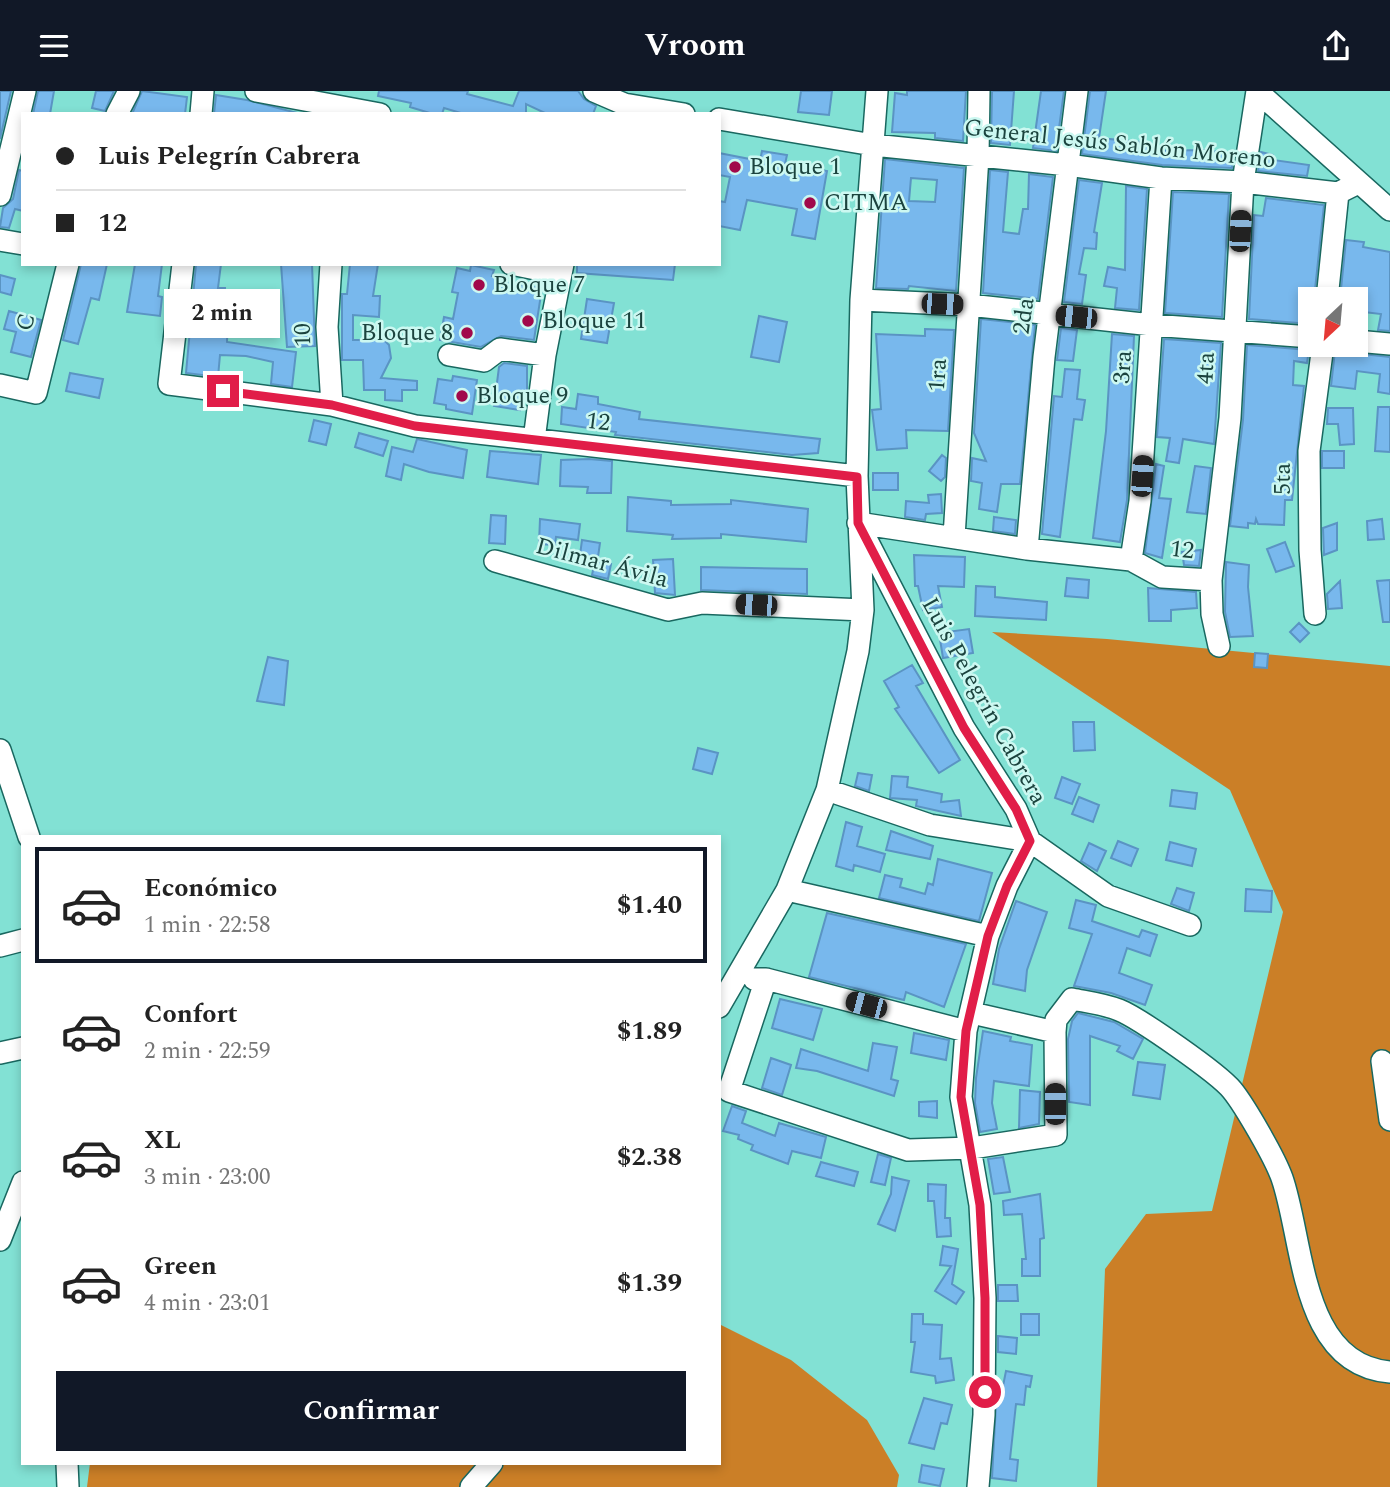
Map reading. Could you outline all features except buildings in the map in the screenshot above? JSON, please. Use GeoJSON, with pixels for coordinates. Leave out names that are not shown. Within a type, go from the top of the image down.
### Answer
{"type":"FeatureCollection","features":[{"type":"Feature","properties":{"kind":"street"},"geometry":{"type":"LineString","coordinates":[[0,195],[25,91]]}},
{"type":"Feature","properties":{"kind":"street"},"geometry":{"type":"LineString","coordinates":[[118,112],[130,91]]}},
{"type":"Feature","properties":{"kind":"street"},"geometry":{"type":"LineString","coordinates":[[201,112],[203,91]]}},
{"type":"Feature","properties":{"kind":"street"},"geometry":{"type":"LineString","coordinates":[[256,91],[351,112]]}},
{"type":"Feature","properties":{"kind":"street"},"geometry":{"type":"LineString","coordinates":[[594,91],[623,109],[660,112]]}},
{"type":"Feature","properties":{"kind":"street"},"geometry":{"type":"LineString","coordinates":[[721,1004],[787,890],[827,790],[858,651],[863,610],[857,477],[861,300],[877,91]]}},
{"type":"Feature","properties":{"kind":"street","name":"1ra"},"geometry":{"type":"LineString","coordinates":[[954,537],[970,305],[978,156],[978,91]]}},
{"type":"Feature","properties":{"kind":"street","name":"2da"},"geometry":{"type":"LineString","coordinates":[[1027,549],[1077,91]]}},
{"type":"Feature","properties":{"kind":"street"},"geometry":{"type":"LineString","coordinates":[[1257,91],[1390,210]]}},
{"type":"Feature","properties":{"kind":"street","name":"4ta"},"geometry":{"type":"LineString","coordinates":[[1219,646],[1212,614],[1211,580],[1230,418],[1243,181],[1257,91]]}},
{"type":"Feature","properties":{"kind":"street","name":"General Jesús Sablón Moreno"},"geometry":{"type":"LineString","coordinates":[[721,119],[873,145],[1068,165],[1161,178],[1243,181],[1338,193]]}},
{"type":"Feature","properties":{"kind":"street","name":"3ra"},"geometry":{"type":"LineString","coordinates":[[1131,560],[1140,501],[1161,178]]}},
{"type":"Feature","properties":{"kind":"street"},"geometry":{"type":"LineString","coordinates":[[1329,287],[1338,193],[1358,183]]}},
{"type":"Feature","properties":{"kind":"street"},"geometry":{"type":"LineString","coordinates":[[0,240],[21,244]]}},
{"type":"Feature","properties":{"kind":"street","name":"C"},"geometry":{"type":"LineString","coordinates":[[0,385],[36,393],[68,266]]}},
{"type":"Feature","properties":{"kind":"street","name":"12"},"geometry":{"type":"LineString","coordinates":[[183,266],[169,384],[332,405],[415,426],[857,477]]}},
{"type":"Feature","properties":{"kind":"street","name":"10"},"geometry":{"type":"LineString","coordinates":[[331,266],[327,327],[332,405]]}},
{"type":"Feature","properties":{"kind":"street"},"geometry":{"type":"LineString","coordinates":[[531,266],[561,269],[545,355],[534,440]]}},
{"type":"Feature","properties":{"kind":"street"},"geometry":{"type":"LineString","coordinates":[[861,300],[970,305],[1152,325],[1298,336]]}},
{"type":"Feature","properties":{"kind":"street"},"geometry":{"type":"LineString","coordinates":[[1368,342],[1390,344]]}},
{"type":"Feature","properties":{"kind":"street"},"geometry":{"type":"LineString","coordinates":[[449,355],[484,361],[500,349],[545,355]]}},
{"type":"Feature","properties":{"kind":"street","name":"5ta"},"geometry":{"type":"LineString","coordinates":[[1315,614],[1310,550],[1309,451],[1321,357]]}},
{"type":"Feature","properties":{"kind":"street","name":"12"},"geometry":{"type":"LineString","coordinates":[[858,523],[1027,549],[1131,560],[1162,577],[1211,580]]}},
{"type":"Feature","properties":{"kind":"street","name":"Luis Pelegrín Cabrera"},"geometry":{"type":"LineString","coordinates":[[858,523],[964,728],[1016,809],[1030,841],[1007,886],[988,936],[969,1022],[961,1097],[980,1205],[985,1298],[984,1415],[978,1487]]}},
{"type":"Feature","properties":{"kind":"street","name":"Dilmar Ávila"},"geometry":{"type":"LineString","coordinates":[[495,561],[668,610],[702,603],[863,610]]}},
{"type":"Feature","properties":{"kind":"street"},"geometry":{"type":"LineString","coordinates":[[0,750],[28,835]]}},
{"type":"Feature","properties":{"kind":"street"},"geometry":{"type":"LineString","coordinates":[[827,790],[930,825],[1030,841],[1108,897],[1189,925]]}},
{"type":"Feature","properties":{"kind":"street"},"geometry":{"type":"LineString","coordinates":[[787,890],[988,936]]}},
{"type":"Feature","properties":{"kind":"street"},"geometry":{"type":"LineString","coordinates":[[0,946],[21,941]]}},
{"type":"Feature","properties":{"kind":"street"},"geometry":{"type":"LineString","coordinates":[[738,978],[766,979],[969,1022],[1055,1032]]}},
{"type":"Feature","properties":{"kind":"street"},"geometry":{"type":"LineString","coordinates":[[766,979],[729,1091],[908,1150],[972,1148],[1056,1135],[1056,1020],[1072,999],[1119,1010],[1160,1034],[1231,1089],[1281,1177],[1307,1285],[1339,1351],[1367,1368],[1390,1372]]}},
{"type":"Feature","properties":{"kind":"street"},"geometry":{"type":"LineString","coordinates":[[0,1053],[21,1048]]}},
{"type":"Feature","properties":{"kind":"street"},"geometry":{"type":"LineString","coordinates":[[1382,1061],[1390,1120]]}},
{"type":"Feature","properties":{"kind":"street"},"geometry":{"type":"LineString","coordinates":[[1,1234],[21,1187]]}},
{"type":"Feature","properties":{"kind":"street"},"geometry":{"type":"LineString","coordinates":[[67,1465],[68,1487]]}},
{"type":"Feature","properties":{"kind":"street"},"geometry":{"type":"LineString","coordinates":[[471,1487],[490,1465]]}},
{"type":"Feature","properties":{"kind":"shaded area"},"geometry":{"type":"Polygon","coordinates":[[[992,632],[1107,639],[1390,666],[1390,1487],[1097,1487],[1105,1269],[1146,1214],[1212,1211],[1283,912],[1230,790],[992,632]]]}},
{"type":"Feature","properties":{"kind":"shaded area"},"geometry":{"type":"Polygon","coordinates":[[[721,1325],[791,1360],[867,1420],[899,1475],[897,1487],[87,1487],[90,1465],[721,1465],[721,1325]]]}},
{"type":"Feature","properties":{"kind":"place","name":"Bloque 1"},"geometry":{"type":"Point","coordinates":[735,167]}},
{"type":"Feature","properties":{"kind":"place","name":"CITMA"},"geometry":{"type":"Point","coordinates":[810,203]}},
{"type":"Feature","properties":{"kind":"place","name":"Bloque 7"},"geometry":{"type":"Point","coordinates":[479,285]}},
{"type":"Feature","properties":{"kind":"place","name":"Bloque 11"},"geometry":{"type":"Point","coordinates":[528,321]}},
{"type":"Feature","properties":{"kind":"place","name":"Bloque 8"},"geometry":{"type":"Point","coordinates":[467,333]}},
{"type":"Feature","properties":{"kind":"place","name":"Bloque 9"},"geometry":{"type":"Point","coordinates":[462,396]}},
{"type":"Feature","properties":{"kind":"route"},"geometry":{"type":"LineString","coordinates":[[223,391],[332,405],[415,426],[595,449],[857,477],[858,523],[964,728],[1016,809],[1030,841],[1007,886],[988,936],[966,1031],[961,1097],[980,1205],[985,1298],[985,1392]]}}]}
